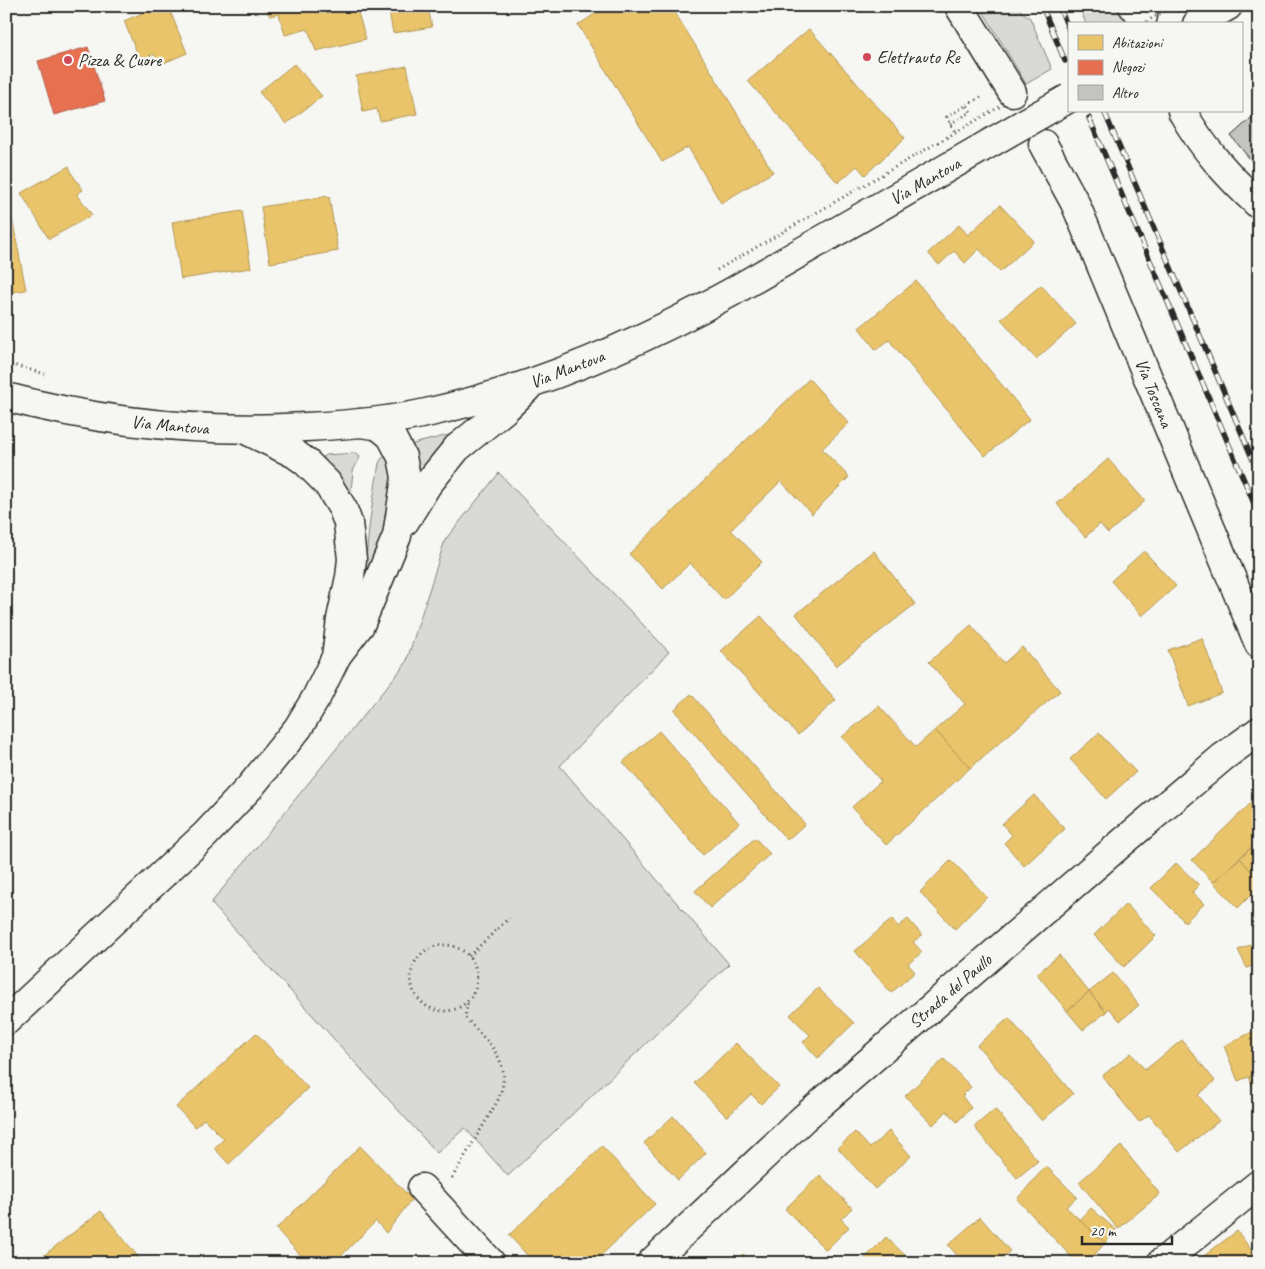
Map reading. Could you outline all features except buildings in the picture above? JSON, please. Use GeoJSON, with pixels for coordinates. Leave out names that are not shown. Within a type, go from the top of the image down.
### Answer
{"type":"FeatureCollection","features":[{"type":"Feature","properties":{"kind":"main road"},"geometry":{"type":"LineString","coordinates":[[959,6],[1008,98]]}},
{"type":"Feature","properties":{"kind":"main road"},"geometry":{"type":"LineString","coordinates":[[1200,22],[1228,6]]}},
{"type":"Feature","properties":{"kind":"main road","name":"Via Mantova"},"geometry":{"type":"LineString","coordinates":[[6,397],[79,414],[117,420],[178,427],[237,429],[358,423],[425,413],[473,401],[541,380],[615,351],[682,318],[730,293],[1068,99]]}},
{"type":"Feature","properties":{"kind":"main road"},"geometry":{"type":"LineString","coordinates":[[1183,112],[1196,135],[1215,161],[1259,205]]}},
{"type":"Feature","properties":{"kind":"main road","name":"Via Toscana"},"geometry":{"type":"LineString","coordinates":[[1043,144],[1075,203],[1259,644]]}},
{"type":"Feature","properties":{"kind":"main road"},"geometry":{"type":"LineString","coordinates":[[334,661],[360,625],[397,536],[414,504],[427,485],[457,448],[504,410],[525,389],[541,380]]}},
{"type":"Feature","properties":{"kind":"main road"},"geometry":{"type":"LineString","coordinates":[[358,423],[375,425],[385,431],[395,443],[402,457],[405,467],[405,488],[397,536]]}},
{"type":"Feature","properties":{"kind":"main road"},"geometry":{"type":"LineString","coordinates":[[6,1021],[198,842],[250,787],[298,728],[316,698],[334,661],[338,649],[340,625],[347,596],[352,559],[348,523],[343,509],[327,483],[306,462],[295,454],[255,434],[237,429]]}},
{"type":"Feature","properties":{"kind":"main road","name":"Strada del Paullo"},"geometry":{"type":"LineString","coordinates":[[651,1263],[804,1118],[1117,847],[1223,757],[1259,731]]}},
{"type":"Feature","properties":{"kind":"main road"},"geometry":{"type":"LineString","coordinates":[[1161,1263],[1259,1184]]}},
{"type":"Feature","properties":{"kind":"main road"},"geometry":{"type":"LineString","coordinates":[[429,1196],[491,1263]]}},
{"type":"Feature","properties":{"kind":"path"},"geometry":{"type":"LineString","coordinates":[[1140,15],[1173,6]]}},
{"type":"Feature","properties":{"kind":"path"},"geometry":{"type":"LineString","coordinates":[[710,273],[955,132],[1008,98]]}},
{"type":"Feature","properties":{"kind":"path"},"geometry":{"type":"LineString","coordinates":[[950,124],[970,112],[967,105],[947,117],[950,124],[955,132]]}},
{"type":"Feature","properties":{"kind":"path"},"geometry":{"type":"LineString","coordinates":[[6,363],[46,374]]}},
{"type":"Feature","properties":{"kind":"path"},"geometry":{"type":"LineString","coordinates":[[469,956],[509,918]]}},
{"type":"Feature","properties":{"kind":"path"},"geometry":{"type":"LineString","coordinates":[[439,944],[455,947],[469,956],[475,965],[478,976],[477,987],[472,997],[455,1010],[433,1010],[423,1004],[411,986],[410,975],[413,964],[420,955],[428,948],[439,944]]}},
{"type":"Feature","properties":{"kind":"path"},"geometry":{"type":"LineString","coordinates":[[429,1196],[496,1102],[504,1083],[503,1066],[500,1059],[465,1017],[468,1001]]}},
{"type":"Feature","properties":{"kind":"shaded area"},"geometry":{"type":"Polygon","coordinates":[[[980,6],[1019,6],[1021,11],[1030,18],[1052,69],[1026,84],[980,6]]]}},
{"type":"Feature","properties":{"kind":"shaded area"},"geometry":{"type":"Polygon","coordinates":[[[1079,6],[1116,6],[1126,17],[1127,22],[1085,22],[1079,6]]]}},
{"type":"Feature","properties":{"kind":"shaded area"},"geometry":{"type":"Polygon","coordinates":[[[456,433],[423,469],[419,468],[412,447],[413,444],[456,433]]]}},
{"type":"Feature","properties":{"kind":"shaded area"},"geometry":{"type":"Polygon","coordinates":[[[356,453],[360,457],[353,471],[351,491],[349,492],[323,457],[325,455],[356,453]]]}},
{"type":"Feature","properties":{"kind":"shaded area"},"geometry":{"type":"Polygon","coordinates":[[[386,456],[394,467],[387,525],[371,569],[365,568],[370,519],[379,463],[386,456]]]}},
{"type":"Feature","properties":{"kind":"shaded area"},"geometry":{"type":"Polygon","coordinates":[[[499,473],[669,652],[560,766],[729,964],[508,1176],[465,1128],[437,1153],[211,903],[406,663],[445,540],[499,473]]]}},
{"type":"Feature","properties":{"kind":"railway"},"geometry":{"type":"LineString","coordinates":[[1042,6],[1065,61]]}},
{"type":"Feature","properties":{"kind":"railway"},"geometry":{"type":"LineString","coordinates":[[1059,6],[1068,28]]}},
{"type":"Feature","properties":{"kind":"railway"},"geometry":{"type":"LineString","coordinates":[[1104,112],[1259,474]]}},
{"type":"Feature","properties":{"kind":"railway"},"geometry":{"type":"LineString","coordinates":[[1089,118],[1259,515]]}},
{"type":"Feature","properties":{"kind":"place","name":"Elettrauto Re"},"geometry":{"type":"Point","coordinates":[867,57]}},
{"type":"Feature","properties":{"kind":"place","name":"Pizza & Cuore"},"geometry":{"type":"Point","coordinates":[68,60]}}]}
